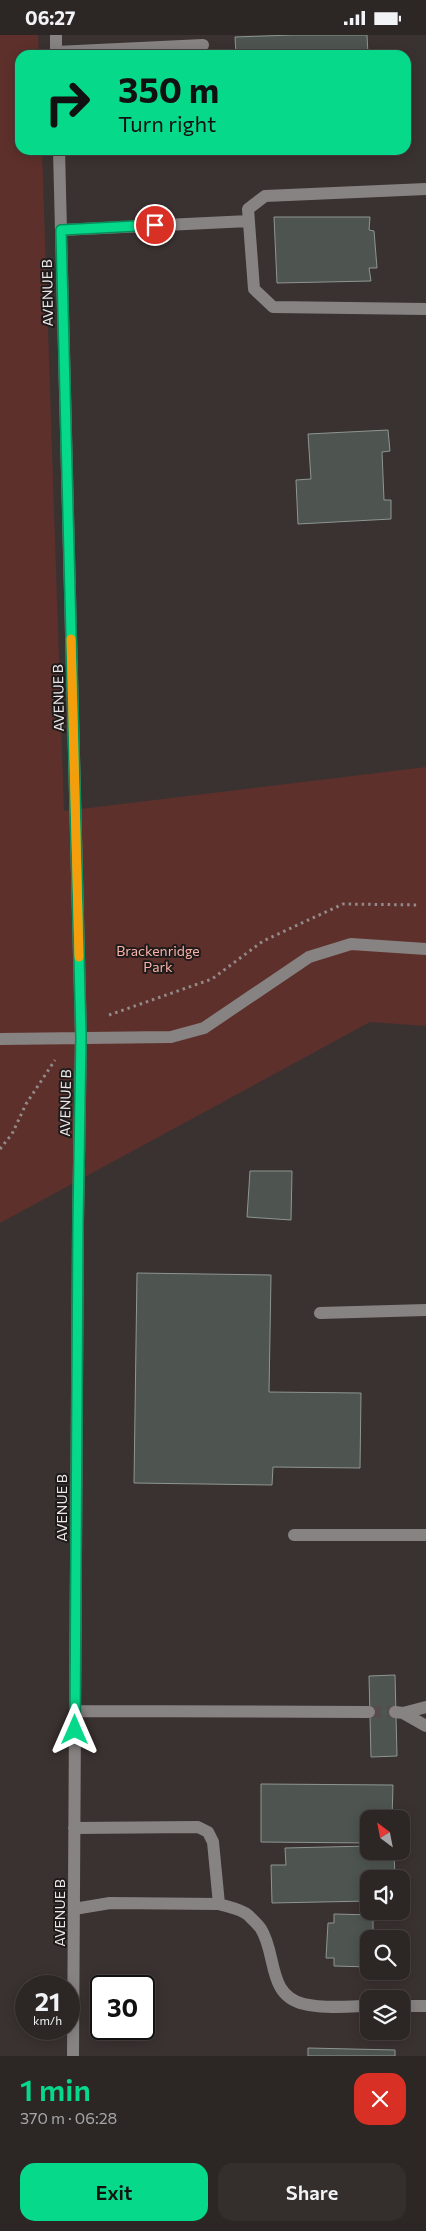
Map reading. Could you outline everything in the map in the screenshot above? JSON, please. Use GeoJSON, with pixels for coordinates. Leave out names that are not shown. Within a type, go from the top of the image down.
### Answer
{"type":"FeatureCollection","features":[{"type":"Feature","properties":{"kind":"street"},"geometry":{"type":"LineString","coordinates":[[56,35],[56,50]]}},
{"type":"Feature","properties":{"kind":"street"},"geometry":{"type":"LineString","coordinates":[[121,50],[203,45]]}},
{"type":"Feature","properties":{"kind":"street","name":"AVENUE B"},"geometry":{"type":"LineString","coordinates":[[59,155],[81,1037],[73,2056]]}},
{"type":"Feature","properties":{"kind":"street"},"geometry":{"type":"LineString","coordinates":[[426,189],[265,196],[248,209],[254,289],[273,307],[426,309]]}},
{"type":"Feature","properties":{"kind":"street"},"geometry":{"type":"LineString","coordinates":[[61,230],[249,221]]}},
{"type":"Feature","properties":{"kind":"street"},"geometry":{"type":"LineString","coordinates":[[0,1039],[172,1037],[204,1028],[238,1007],[273,980],[309,957],[351,944],[426,949]]}},
{"type":"Feature","properties":{"kind":"street"},"geometry":{"type":"LineString","coordinates":[[320,1313],[426,1310]]}},
{"type":"Feature","properties":{"kind":"street"},"geometry":{"type":"LineString","coordinates":[[294,1535],[426,1535]]}},
{"type":"Feature","properties":{"kind":"street"},"geometry":{"type":"LineString","coordinates":[[426,1707],[399,1713],[426,1726]]}},
{"type":"Feature","properties":{"kind":"street"},"geometry":{"type":"LineString","coordinates":[[75,1711],[369,1712]]}},
{"type":"Feature","properties":{"kind":"street"},"geometry":{"type":"LineString","coordinates":[[74,1828],[198,1827],[208,1832],[213,1843],[219,1904]]}},
{"type":"Feature","properties":{"kind":"street"},"geometry":{"type":"LineString","coordinates":[[74,1909],[110,1903],[219,1904],[246,1913],[261,1929],[275,1977],[284,1995],[302,2004],[325,2007],[360,2006]]}},
{"type":"Feature","properties":{"kind":"street"},"geometry":{"type":"LineString","coordinates":[[410,2006],[426,2006]]}},
{"type":"Feature","properties":{"kind":"path"},"geometry":{"type":"LineString","coordinates":[[101,1018],[212,979],[263,941],[343,904],[420,905]]}},
{"type":"Feature","properties":{"kind":"path"},"geometry":{"type":"LineString","coordinates":[[0,1149],[12,1133],[26,1104],[56,1058]]}},
{"type":"Feature","properties":{"kind":"green space","name":"Brackenridge Park"},"geometry":{"type":"Polygon","coordinates":[[[0,35],[38,35],[39,50],[15,50],[15,155],[42,155],[64,811],[426,767],[426,1026],[370,1022],[0,1223],[0,35]]]}},
{"type":"Feature","properties":{"kind":"building"},"geometry":{"type":"Polygon","coordinates":[[[367,35],[368,50],[236,50],[235,37],[367,35]]]}},
{"type":"Feature","properties":{"kind":"building"},"geometry":{"type":"Polygon","coordinates":[[[274,217],[370,217],[369,230],[374,231],[377,268],[369,268],[371,281],[277,283],[274,217]]]}},
{"type":"Feature","properties":{"kind":"building"},"geometry":{"type":"Polygon","coordinates":[[[388,430],[390,451],[382,452],[384,500],[391,500],[391,519],[298,524],[296,480],[311,479],[308,434],[388,430]]]}},
{"type":"Feature","properties":{"kind":"building"},"geometry":{"type":"Polygon","coordinates":[[[250,1171],[292,1171],[291,1220],[247,1217],[250,1171]]]}},
{"type":"Feature","properties":{"kind":"building"},"geometry":{"type":"Polygon","coordinates":[[[137,1273],[271,1275],[269,1392],[361,1393],[360,1468],[273,1467],[272,1485],[134,1483],[137,1273]]]}},
{"type":"Feature","properties":{"kind":"building"},"geometry":{"type":"Polygon","coordinates":[[[395,1675],[397,1756],[371,1757],[369,1676],[395,1675]]]}},
{"type":"Feature","properties":{"kind":"building"},"geometry":{"type":"Polygon","coordinates":[[[261,1784],[393,1785],[392,1810],[360,1810],[360,1843],[261,1842],[261,1784]]]}},
{"type":"Feature","properties":{"kind":"building"},"geometry":{"type":"Polygon","coordinates":[[[360,1846],[360,1860],[394,1860],[395,1870],[360,1870],[360,1901],[272,1903],[271,1865],[286,1865],[285,1848],[360,1846]]]}},
{"type":"Feature","properties":{"kind":"building"},"geometry":{"type":"Polygon","coordinates":[[[334,1914],[360,1915],[360,1920],[373,1920],[373,1930],[360,1930],[360,1967],[334,1966],[334,1958],[326,1958],[328,1923],[334,1923],[334,1914]]]}},
{"type":"Feature","properties":{"kind":"building"},"geometry":{"type":"Polygon","coordinates":[[[308,2048],[395,2050],[395,2056],[308,2056],[308,2048]]]}},
{"type":"Feature","properties":{"kind":"tunnel"},"geometry":{"type":"LineString","coordinates":[[369,1712],[395,1712]]}},
{"type":"Feature","properties":{"kind":"slow traffic"},"geometry":{"type":"LineString","coordinates":[[71,639],[79,957]]}},
{"type":"Feature","properties":{"kind":"route"},"geometry":{"type":"LineString","coordinates":[[75,1730],[81,1037],[61,230],[155,225]]}}]}
